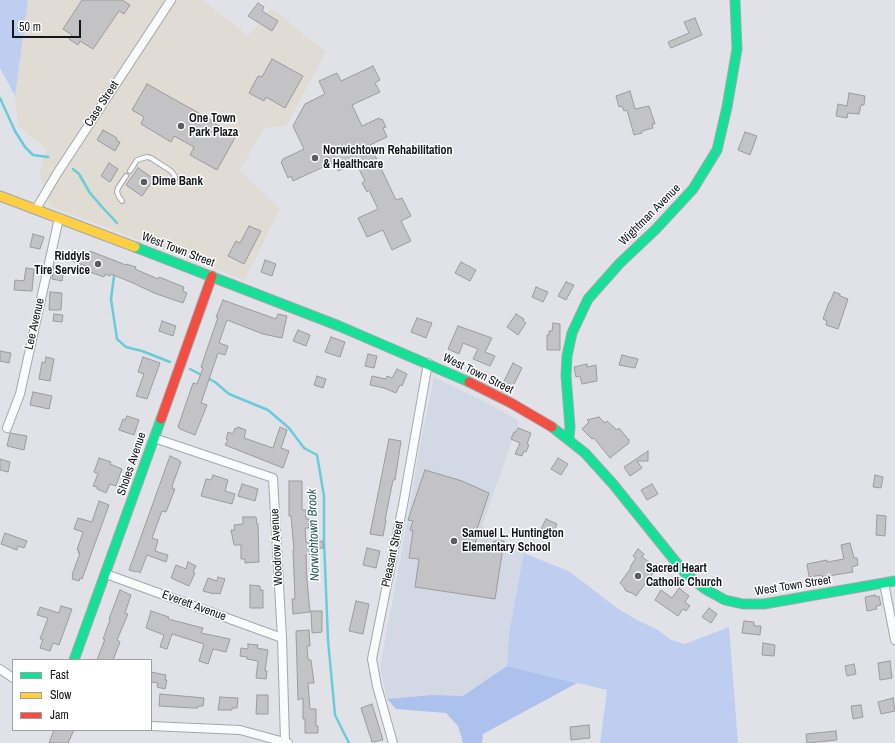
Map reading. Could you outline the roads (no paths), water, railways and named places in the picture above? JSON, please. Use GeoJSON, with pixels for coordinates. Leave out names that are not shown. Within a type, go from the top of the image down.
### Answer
{"type":"FeatureCollection","features":[{"type":"Feature","properties":{"kind":"main road","name":"Wightman Avenue"},"geometry":{"type":"LineString","coordinates":[[569,438],[570,427],[566,376],[567,356],[572,332],[588,299],[620,263],[656,229],[693,189],[717,150],[727,107],[737,49],[735,0]]}},
{"type":"Feature","properties":{"kind":"main road","name":"West Town Street"},"geometry":{"type":"LineString","coordinates":[[0,196],[212,276],[339,326],[428,363],[500,397],[569,438],[608,478],[679,567],[701,586],[716,596],[738,603],[764,604],[895,581]]}},
{"type":"Feature","properties":{"kind":"main road","name":"Sholes Avenue"},"geometry":{"type":"LineString","coordinates":[[74,659],[212,276]]}},
{"type":"Feature","properties":{"kind":"street","name":"Case Street"},"geometry":{"type":"LineString","coordinates":[[36,209],[58,172],[170,0]]}},
{"type":"Feature","properties":{"kind":"street","name":"Lee Avenue"},"geometry":{"type":"LineString","coordinates":[[6,428],[20,394],[59,218]]}},
{"type":"Feature","properties":{"kind":"street","name":"Pleasant Street"},"geometry":{"type":"LineString","coordinates":[[393,743],[376,686],[372,658],[403,505],[428,363]]}},
{"type":"Feature","properties":{"kind":"street","name":"Woodrow Avenue"},"geometry":{"type":"LineString","coordinates":[[154,438],[272,478],[287,742]]}},
{"type":"Feature","properties":{"kind":"street","name":"Everett Avenue"},"geometry":{"type":"LineString","coordinates":[[106,574],[282,638]]}},
{"type":"Feature","properties":{"kind":"street"},"geometry":{"type":"LineString","coordinates":[[884,583],[895,640]]}},
{"type":"Feature","properties":{"kind":"street"},"geometry":{"type":"LineString","coordinates":[[0,669],[12,677]]}},
{"type":"Feature","properties":{"kind":"street"},"geometry":{"type":"LineString","coordinates":[[152,726],[240,730],[287,742]]}},
{"type":"Feature","properties":{"kind":"lane"},"geometry":{"type":"LineString","coordinates":[[130,171],[137,160],[147,157],[172,172],[175,179]]}},
{"type":"Feature","properties":{"kind":"lane"},"geometry":{"type":"LineString","coordinates":[[122,201],[117,192],[126,176]]}},
{"type":"Feature","properties":{"kind":"waterway","name":"Norwichtown Brook"},"geometry":{"type":"LineString","coordinates":[[0,98],[15,131],[25,147],[33,155],[48,157]]}},
{"type":"Feature","properties":{"kind":"waterway","name":"Norwichtown Brook"},"geometry":{"type":"LineString","coordinates":[[73,169],[79,174],[90,193],[117,223]]}},
{"type":"Feature","properties":{"kind":"waterway","name":"Norwichtown Brook"},"geometry":{"type":"LineString","coordinates":[[114,276],[111,299],[117,339],[126,347],[142,351],[170,362]]}},
{"type":"Feature","properties":{"kind":"waterway","name":"Norwichtown Brook"},"geometry":{"type":"LineString","coordinates":[[190,369],[215,382],[229,394],[268,410],[289,428],[304,448],[317,455],[324,496],[324,541],[328,640],[335,715],[349,743]]}},
{"type":"Feature","properties":{"kind":"place","name":"One Town Park Plaza"},"geometry":{"type":"Point","coordinates":[181,126]}},
{"type":"Feature","properties":{"kind":"place","name":"Norwichtown Rehabilitation & Healthcare"},"geometry":{"type":"Point","coordinates":[315,158]}},
{"type":"Feature","properties":{"kind":"place","name":"Dime Bank"},"geometry":{"type":"Point","coordinates":[144,182]}},
{"type":"Feature","properties":{"kind":"place","name":"Riddyls Tire Service"},"geometry":{"type":"Point","coordinates":[98,264]}},
{"type":"Feature","properties":{"kind":"place","name":"Samuel L. Huntington Elementary School"},"geometry":{"type":"Point","coordinates":[454,541]}},
{"type":"Feature","properties":{"kind":"place","name":"Sacred Heart Catholic Church"},"geometry":{"type":"Point","coordinates":[638,576]}}]}
